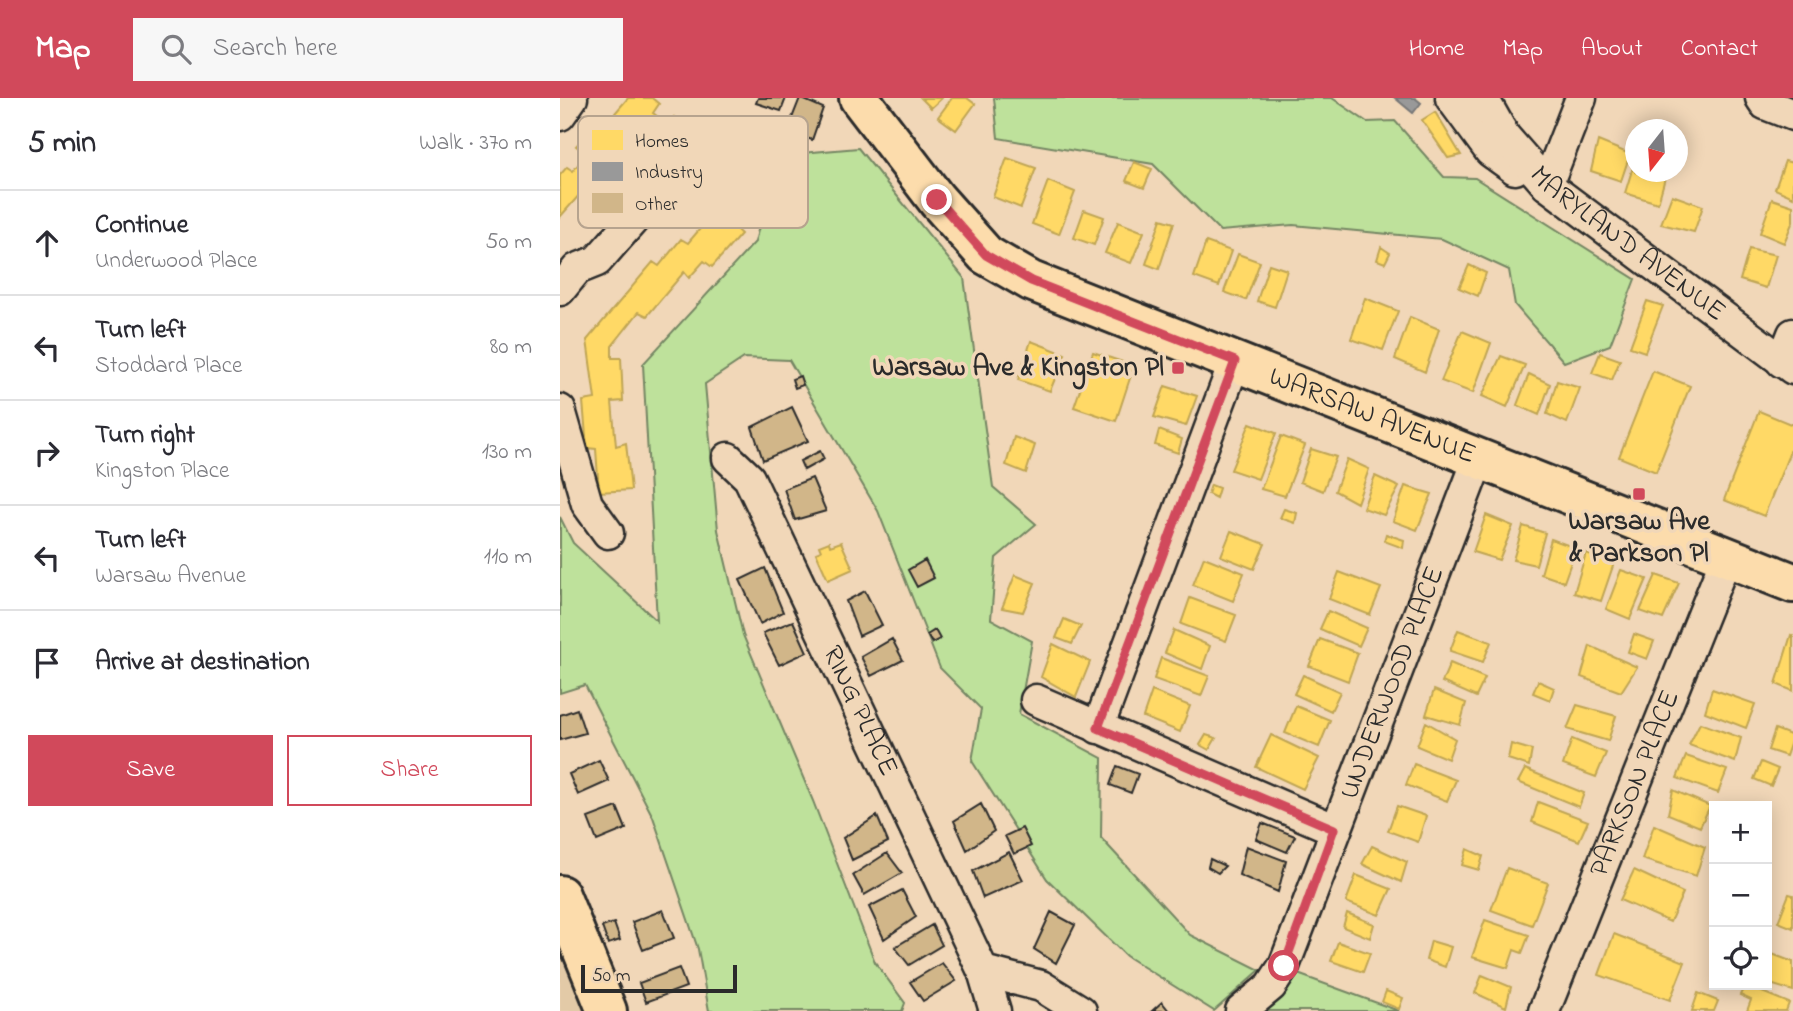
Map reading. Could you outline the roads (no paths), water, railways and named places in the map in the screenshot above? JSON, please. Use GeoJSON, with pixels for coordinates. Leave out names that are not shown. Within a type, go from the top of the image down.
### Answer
{"type":"FeatureCollection","features":[{"type":"Feature","properties":{"kind":"main road","name":"WARSAW AVENUE"},"geometry":{"type":"LineString","coordinates":[[859,98],[937,200],[986,255],[1031,281],[1793,583]]}},
{"type":"Feature","properties":{"kind":"main road"},"geometry":{"type":"LineString","coordinates":[[560,895],[607,1011]]}},
{"type":"Feature","properties":{"kind":"street"},"geometry":{"type":"LineString","coordinates":[[560,115],[572,98]]}},
{"type":"Feature","properties":{"kind":"street"},"geometry":{"type":"LineString","coordinates":[[1451,98],[1490,151],[1507,165],[1546,185],[1581,98]]}},
{"type":"Feature","properties":{"kind":"street","name":"MARYLAND AVENUE"},"geometry":{"type":"LineString","coordinates":[[1483,98],[1505,137],[1546,185],[1789,355]]}},
{"type":"Feature","properties":{"kind":"street"},"geometry":{"type":"LineString","coordinates":[[1761,98],[1765,104],[1793,115]]}},
{"type":"Feature","properties":{"kind":"street"},"geometry":{"type":"LineString","coordinates":[[566,269],[597,261],[626,228]]}},
{"type":"Feature","properties":{"kind":"street"},"geometry":{"type":"LineString","coordinates":[[1098,728],[1235,361]]}},
{"type":"Feature","properties":{"kind":"street"},"geometry":{"type":"LineString","coordinates":[[560,410],[587,504],[608,533]]}},
{"type":"Feature","properties":{"kind":"street","name":"RING PLACE"},"geometry":{"type":"LineString","coordinates":[[728,458],[749,478],[983,971],[995,1011]]}},
{"type":"Feature","properties":{"kind":"street","name":"UNDERWOOD PLACE"},"geometry":{"type":"LineString","coordinates":[[1241,1011],[1271,986],[1284,966],[1334,829],[1478,460]]}},
{"type":"Feature","properties":{"kind":"street","name":"PARKSON PLACE"},"geometry":{"type":"LineString","coordinates":[[1545,1011],[1726,558]]}},
{"type":"Feature","properties":{"kind":"street"},"geometry":{"type":"LineString","coordinates":[[1035,700],[1334,829]]}},
{"type":"Feature","properties":{"kind":"street"},"geometry":{"type":"LineString","coordinates":[[983,971],[1041,986],[1081,1011]]}},
{"type":"Feature","properties":{"kind":"place","name":"Warsaw Ave & Kingston Pl"},"geometry":{"type":"Point","coordinates":[1178,368]}},
{"type":"Feature","properties":{"kind":"place","name":"Warsaw Ave & Parkson Pl"},"geometry":{"type":"Point","coordinates":[1639,494]}}]}
